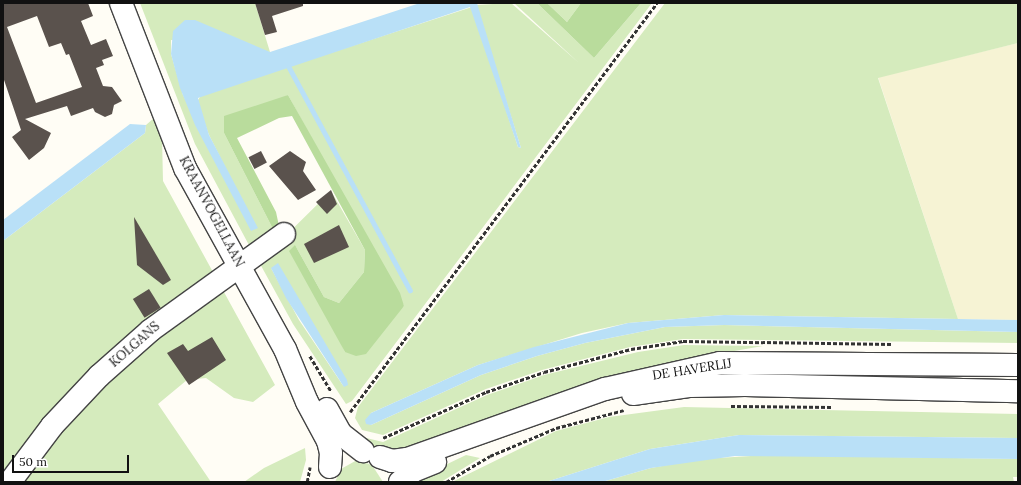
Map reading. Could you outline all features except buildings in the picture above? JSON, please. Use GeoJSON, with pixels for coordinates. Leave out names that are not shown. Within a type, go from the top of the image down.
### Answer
{"type":"FeatureCollection","features":[{"type":"Feature","properties":{"kind":"street","name":"KRAANVOGELLAAN"},"geometry":{"type":"LineString","coordinates":[[121,3],[185,168],[285,349],[307,402],[328,441],[331,453],[328,475]]}},
{"type":"Feature","properties":{"kind":"street","name":"KOLGANS"},"geometry":{"type":"LineString","coordinates":[[10,482],[52,426],[99,376],[151,330],[238,265],[284,234]]}},
{"type":"Feature","properties":{"kind":"street","name":"KRAANVOGELLAAN"},"geometry":{"type":"LineString","coordinates":[[285,349],[320,396],[341,434],[371,454]]}},
{"type":"Feature","properties":{"kind":"street","name":"DE HAVERLIJ"},"geometry":{"type":"LineString","coordinates":[[371,454],[392,460],[407,459],[605,389],[720,363],[1018,365]]}},
{"type":"Feature","properties":{"kind":"street","name":"DE HAVERLIJ"},"geometry":{"type":"LineString","coordinates":[[400,482],[413,471],[554,414],[648,391],[690,386],[745,385],[1018,391]]}},
{"type":"Feature","properties":{"kind":"street"},"geometry":{"type":"LineString","coordinates":[[328,475],[347,453],[371,454],[388,466],[394,482]]}},
{"type":"Feature","properties":{"kind":"path"},"geometry":{"type":"LineString","coordinates":[[344,410],[348,416],[657,3]]}},
{"type":"Feature","properties":{"kind":"path"},"geometry":{"type":"LineString","coordinates":[[307,352],[336,398]]}},
{"type":"Feature","properties":{"kind":"path"},"geometry":{"type":"LineString","coordinates":[[724,405],[835,407]]}},
{"type":"Feature","properties":{"kind":"path"},"geometry":{"type":"LineString","coordinates":[[446,482],[490,456],[556,428],[629,410]]}},
{"type":"Feature","properties":{"kind":"shaded area"},"geometry":{"type":"Polygon","coordinates":[[[1018,43],[1018,320],[958,319],[878,77],[1018,43]]]}},
{"type":"Feature","properties":{"kind":"green space"},"geometry":{"type":"Polygon","coordinates":[[[140,3],[255,3],[270,52],[171,40],[171,54],[183,95],[257,231],[209,135],[197,102],[201,95],[472,7],[518,147],[521,148],[476,5],[511,3],[579,63],[514,3],[537,3],[594,58],[641,3],[652,3],[352,401],[346,404],[293,324],[259,262],[331,191],[365,250],[364,272],[339,303],[324,297],[295,245],[345,352],[404,306],[288,95],[224,133],[275,233],[250,247],[195,144],[140,3]],[[271,268],[299,320],[344,387],[294,292],[271,268]]]}},
{"type":"Feature","properties":{"kind":"green space"},"geometry":{"type":"Polygon","coordinates":[[[537,3],[547,3],[567,22],[581,3],[641,3],[594,58],[537,3]]]}},
{"type":"Feature","properties":{"kind":"green space"},"geometry":{"type":"Polygon","coordinates":[[[547,3],[581,3],[567,22],[547,3]]]}},
{"type":"Feature","properties":{"kind":"green space"},"geometry":{"type":"Polygon","coordinates":[[[665,3],[1018,3],[1018,43],[878,78],[958,319],[724,315],[628,323],[582,333],[478,365],[371,413],[368,423],[371,425],[481,375],[537,356],[585,343],[665,327],[724,325],[1018,332],[1018,343],[683,339],[630,347],[542,370],[486,389],[383,435],[362,430],[355,418],[358,407],[665,3]]]}},
{"type":"Feature","properties":{"kind":"green space"},"geometry":{"type":"Polygon","coordinates":[[[288,95],[400,293],[404,306],[366,354],[356,356],[345,352],[289,251],[295,245],[324,297],[339,303],[364,272],[365,250],[292,116],[279,118],[237,138],[276,212],[279,226],[275,233],[224,133],[224,116],[288,95]]]}},
{"type":"Feature","properties":{"kind":"green space"},"geometry":{"type":"Polygon","coordinates":[[[154,118],[162,138],[163,181],[275,385],[253,402],[234,398],[206,378],[187,380],[158,404],[211,482],[3,482],[3,241],[145,133],[146,125],[154,118]]]}},
{"type":"Feature","properties":{"kind":"green space"},"geometry":{"type":"Polygon","coordinates":[[[684,345],[763,346],[717,354],[406,455],[382,450],[355,439],[358,436],[383,442],[487,395],[544,375],[638,352],[684,345]]]}},
{"type":"Feature","properties":{"kind":"green space"},"geometry":{"type":"Polygon","coordinates":[[[684,407],[1018,414],[1018,438],[739,435],[650,449],[546,482],[452,482],[556,431],[609,417],[684,407]]]}},
{"type":"Feature","properties":{"kind":"green space"},"geometry":{"type":"Polygon","coordinates":[[[305,448],[306,460],[300,482],[244,482],[264,468],[305,448]]]}},
{"type":"Feature","properties":{"kind":"green space"},"geometry":{"type":"Polygon","coordinates":[[[466,455],[480,458],[441,482],[410,482],[466,455]]]}},
{"type":"Feature","properties":{"kind":"green space"},"geometry":{"type":"Polygon","coordinates":[[[767,455],[1018,459],[1018,477],[1013,477],[1014,482],[602,482],[651,468],[700,459],[767,455]]]}},
{"type":"Feature","properties":{"kind":"green space"},"geometry":{"type":"Polygon","coordinates":[[[357,460],[372,465],[383,482],[335,482],[341,469],[357,460]]]}},
{"type":"Feature","properties":{"kind":"water"},"geometry":{"type":"Polygon","coordinates":[[[420,3],[477,3],[521,148],[518,147],[470,7],[198,98],[209,135],[258,228],[251,231],[195,125],[180,88],[171,54],[173,31],[185,20],[195,20],[270,52],[420,3]]]}},
{"type":"Feature","properties":{"kind":"water"},"geometry":{"type":"Polygon","coordinates":[[[130,124],[146,125],[145,133],[3,241],[3,220],[130,124]]]}},
{"type":"Feature","properties":{"kind":"water"},"geometry":{"type":"Polygon","coordinates":[[[278,263],[347,380],[348,385],[344,387],[286,298],[271,268],[278,263]]]}},
{"type":"Feature","properties":{"kind":"water"},"geometry":{"type":"Polygon","coordinates":[[[724,315],[1018,320],[1018,332],[724,325],[665,327],[585,343],[537,356],[481,375],[371,425],[366,424],[365,420],[371,413],[478,365],[534,347],[628,323],[724,315]]]}},
{"type":"Feature","properties":{"kind":"water"},"geometry":{"type":"Polygon","coordinates":[[[739,435],[1018,438],[1018,459],[735,456],[651,468],[602,482],[546,482],[650,449],[739,435]]]}},
{"type":"Feature","properties":{"kind":"waterway"},"geometry":{"type":"LineString","coordinates":[[289,67],[410,290]]}}]}
